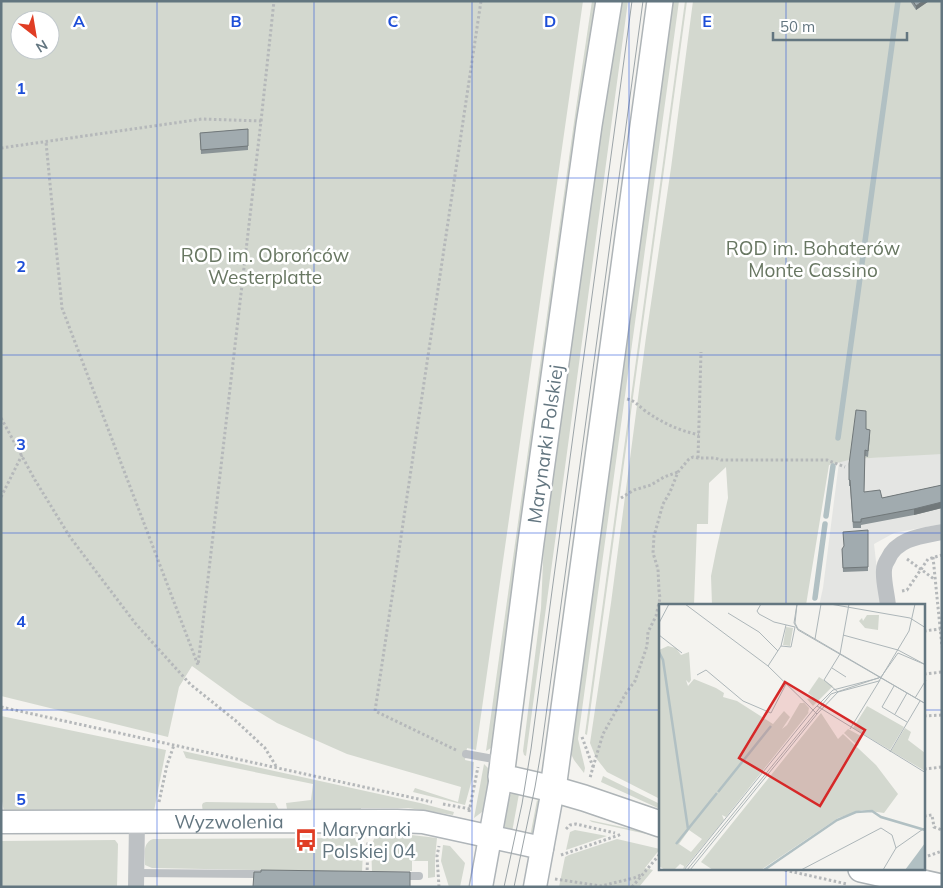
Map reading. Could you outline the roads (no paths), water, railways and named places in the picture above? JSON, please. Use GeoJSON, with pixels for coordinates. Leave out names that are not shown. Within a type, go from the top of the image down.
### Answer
{"type":"FeatureCollection","features":[{"type":"Feature","properties":{"kind":"main road","name":"Marynarki Polskiej"},"geometry":{"type":"LineString","coordinates":[[502,768],[589,125],[609,1]]}},
{"type":"Feature","properties":{"kind":"main road"},"geometry":{"type":"LineString","coordinates":[[553,789],[660,1]]}},
{"type":"Feature","properties":{"kind":"main road"},"geometry":{"type":"LineString","coordinates":[[502,768],[553,789],[659,824]]}},
{"type":"Feature","properties":{"kind":"main road"},"geometry":{"type":"LineString","coordinates":[[856,877],[916,875],[941,887]]}},
{"type":"Feature","properties":{"kind":"street"},"geometry":{"type":"LineString","coordinates":[[887,599],[884,569],[894,549],[915,537],[942,532]]}},
{"type":"Feature","properties":{"kind":"street","name":"Marynarki Polskiej"},"geometry":{"type":"LineString","coordinates":[[481,887],[502,768]]}},
{"type":"Feature","properties":{"kind":"street"},"geometry":{"type":"LineString","coordinates":[[544,883],[550,852],[553,789]]}},
{"type":"Feature","properties":{"kind":"street","name":"Wyzwolenia"},"geometry":{"type":"LineString","coordinates":[[1,822],[422,822],[550,852]]}},
{"type":"Feature","properties":{"kind":"street"},"geometry":{"type":"LineString","coordinates":[[136,880],[146,822]]}},
{"type":"Feature","properties":{"kind":"lane"},"geometry":{"type":"LineString","coordinates":[[466,754],[502,768]]}},
{"type":"Feature","properties":{"kind":"lane"},"geometry":{"type":"LineString","coordinates":[[136,880],[271,874]]}},
{"type":"Feature","properties":{"kind":"lane"},"geometry":{"type":"LineString","coordinates":[[367,875],[419,876]]}},
{"type":"Feature","properties":{"kind":"waterway"},"geometry":{"type":"LineString","coordinates":[[838,438],[898,1]]}},
{"type":"Feature","properties":{"kind":"waterway"},"geometry":{"type":"LineString","coordinates":[[826,516],[833,466]]}},
{"type":"Feature","properties":{"kind":"waterway"},"geometry":{"type":"LineString","coordinates":[[815,598],[825,524]]}},
{"type":"Feature","properties":{"kind":"tram line"},"geometry":{"type":"LineString","coordinates":[[504,887],[522,804],[531,749],[632,1]]}},
{"type":"Feature","properties":{"kind":"tram line"},"geometry":{"type":"LineString","coordinates":[[514,887],[541,752],[643,1]]}},
{"type":"Feature","properties":{"kind":"place","name":"Marynarki Polskiej 04"},"geometry":{"type":"Point","coordinates":[306,840]}},
{"type":"Feature","properties":{"kind":"park label","name":"ROD im. Bohaterów Monte Cassino"},"geometry":{"type":"Point","coordinates":[813,259]}},
{"type":"Feature","properties":{"kind":"park label","name":"ROD im. Obrońców Westerplatte"},"geometry":{"type":"Point","coordinates":[265,266]}}]}
